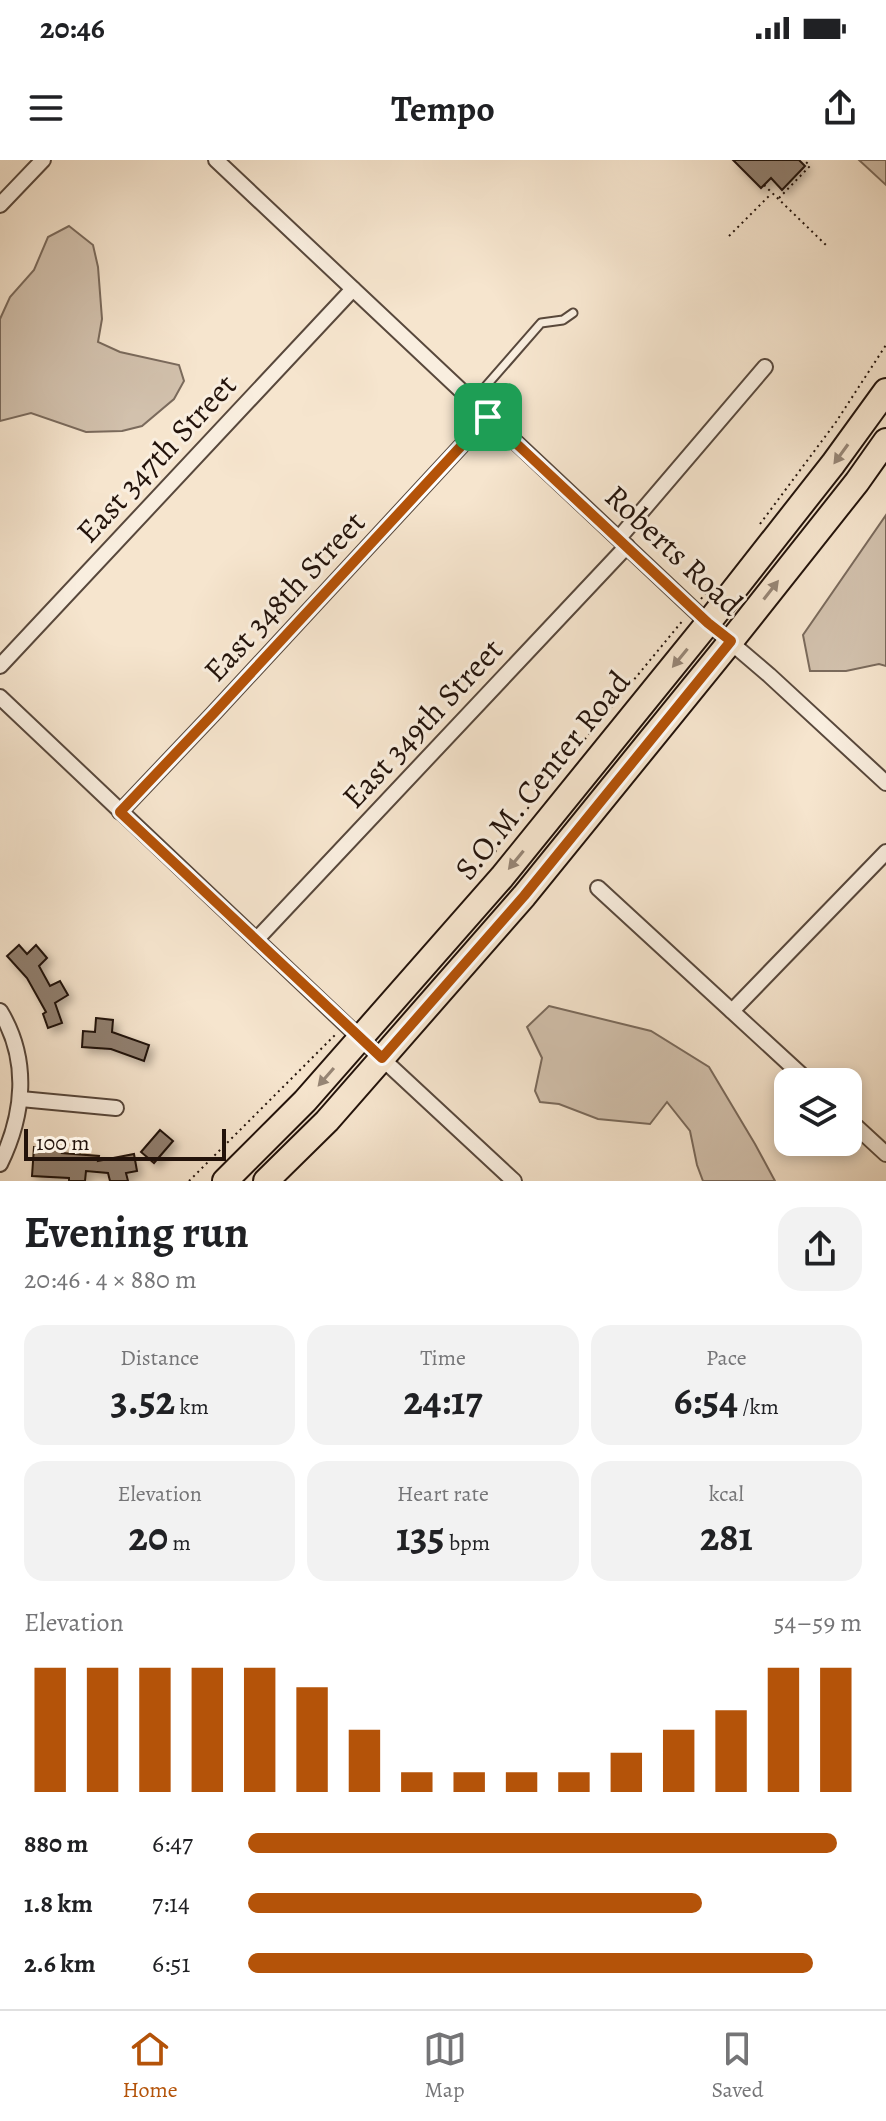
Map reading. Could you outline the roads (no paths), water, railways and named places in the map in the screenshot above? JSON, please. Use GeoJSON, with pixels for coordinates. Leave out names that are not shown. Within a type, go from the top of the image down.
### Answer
{"type":"FeatureCollection","features":[{"type":"Feature","properties":{"kind":"main road","name":"S.O.M. Center Road"},"geometry":{"type":"LineString","coordinates":[[225,1181],[305,1101],[348,1036],[502,877],[708,623],[886,391]]}},
{"type":"Feature","properties":{"kind":"main road","name":"S.O.M. Center Road"},"geometry":{"type":"LineString","coordinates":[[266,1181],[327,1121],[524,896],[731,641],[886,441]]}},
{"type":"Feature","properties":{"kind":"street"},"geometry":{"type":"LineString","coordinates":[[0,205],[43,160]]}},
{"type":"Feature","properties":{"kind":"street","name":"Roberts Road"},"geometry":{"type":"LineString","coordinates":[[216,160],[708,623],[886,783]]}},
{"type":"Feature","properties":{"kind":"street","name":"East 347th Street"},"geometry":{"type":"LineString","coordinates":[[0,666],[353,289]]}},
{"type":"Feature","properties":{"kind":"street","name":"East 349th Street"},"geometry":{"type":"LineString","coordinates":[[257,939],[623,542],[765,367]]}},
{"type":"Feature","properties":{"kind":"street","name":"East 348th Street"},"geometry":{"type":"LineString","coordinates":[[120,812],[488,417]]}},
{"type":"Feature","properties":{"kind":"street"},"geometry":{"type":"LineString","coordinates":[[0,697],[257,939],[348,1036],[382,1058],[514,1181]]}},
{"type":"Feature","properties":{"kind":"street"},"geometry":{"type":"LineString","coordinates":[[732,1011],[886,852]]}},
{"type":"Feature","properties":{"kind":"street"},"geometry":{"type":"LineString","coordinates":[[598,888],[794,1068]]}},
{"type":"Feature","properties":{"kind":"street"},"geometry":{"type":"LineString","coordinates":[[0,1011],[13,1039],[21,1099],[15,1130],[0,1164]]}},
{"type":"Feature","properties":{"kind":"street"},"geometry":{"type":"LineString","coordinates":[[21,1099],[116,1108]]}},
{"type":"Feature","properties":{"kind":"street"},"geometry":{"type":"LineString","coordinates":[[862,1132],[886,1154]]}},
{"type":"Feature","properties":{"kind":"lane"},"geometry":{"type":"LineString","coordinates":[[472,402],[541,323],[563,320],[573,313]]}}]}
